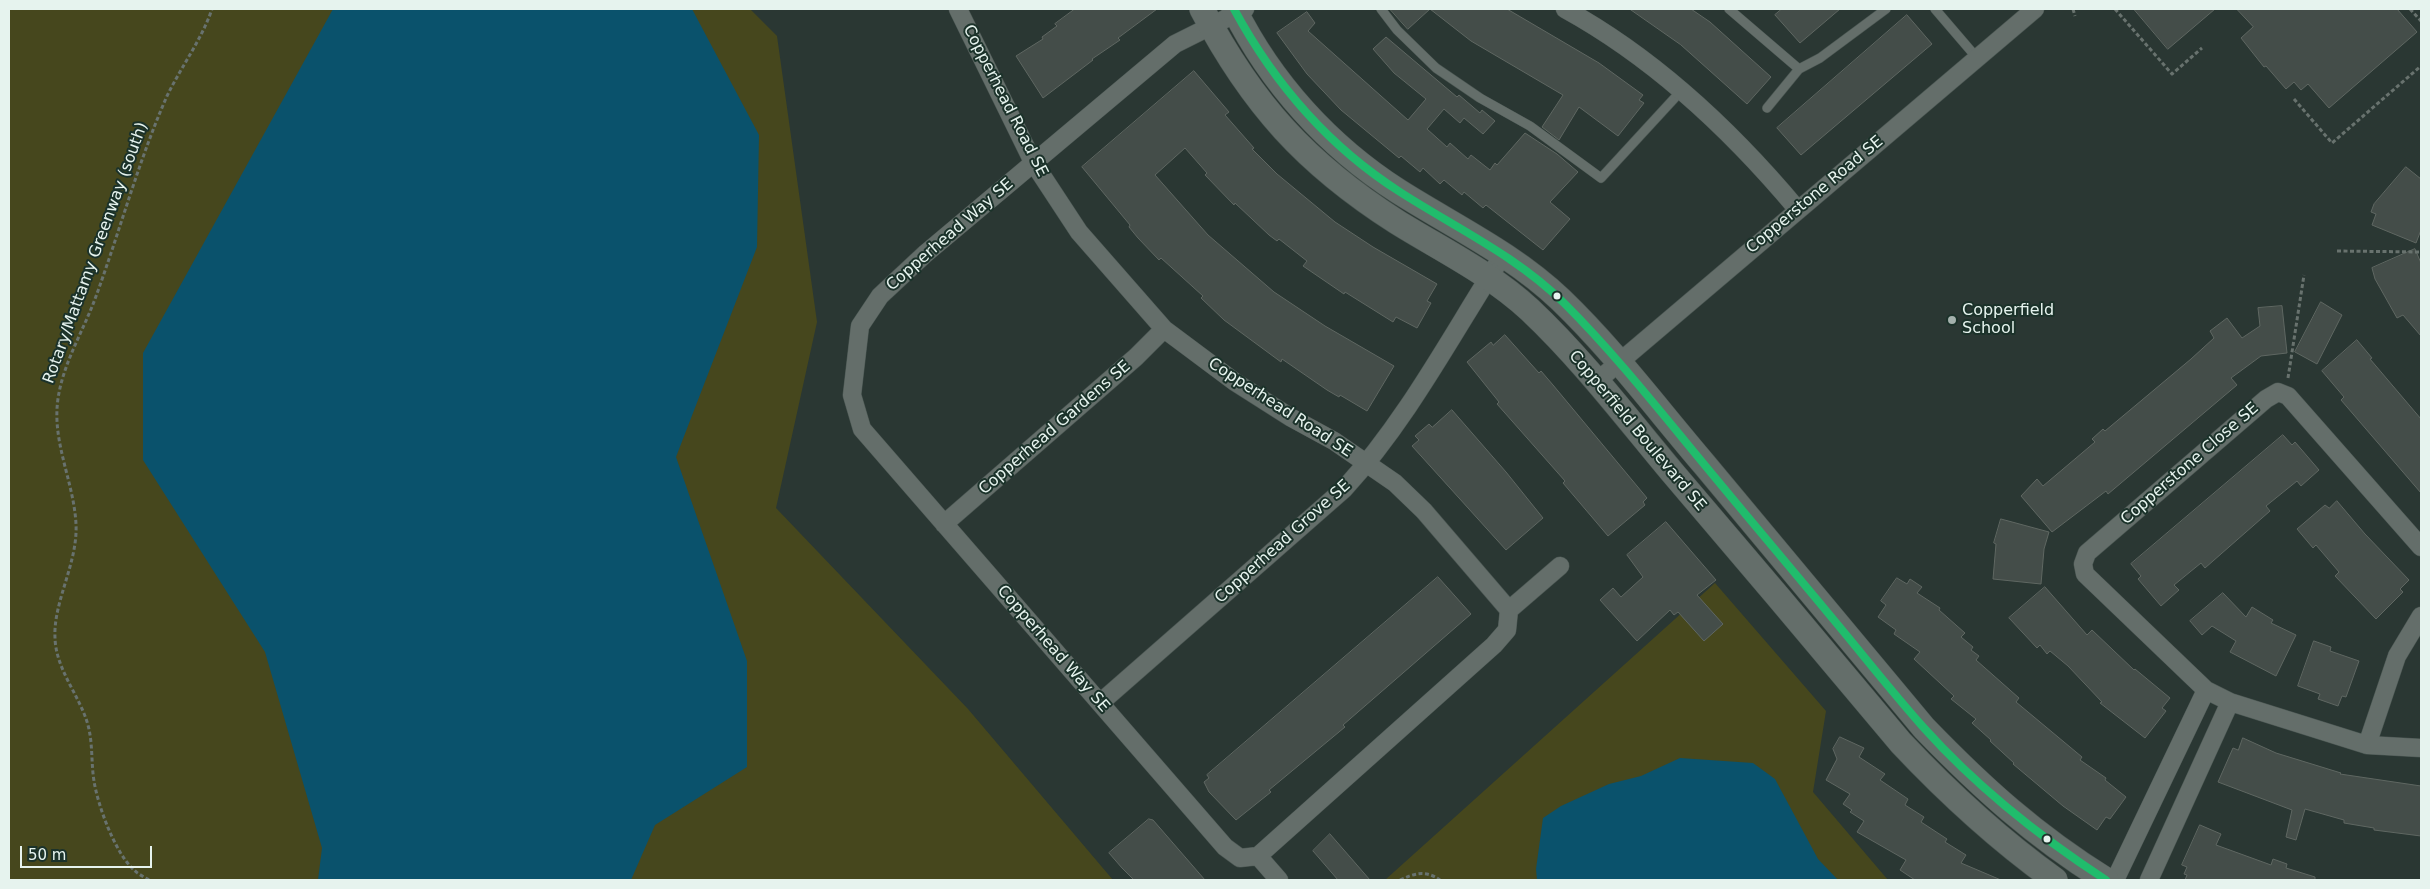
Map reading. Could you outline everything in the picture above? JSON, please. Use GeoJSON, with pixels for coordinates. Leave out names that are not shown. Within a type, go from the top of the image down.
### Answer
{"type":"FeatureCollection","features":[{"type":"Feature","properties":{"kind":"street","name":"Copperhead Road SE"},"geometry":{"type":"LineString","coordinates":[[958,9],[1033,162],[1080,232],[1164,329],[1235,382],[1290,417],[1334,441],[1367,464]]}},
{"type":"Feature","properties":{"kind":"street"},"geometry":{"type":"LineString","coordinates":[[1564,9],[1607,35],[1682,90],[1738,142],[1798,210]]}},
{"type":"Feature","properties":{"kind":"street","name":"Copperstone Road SE"},"geometry":{"type":"LineString","coordinates":[[1596,382],[2034,9]]}},
{"type":"Feature","properties":{"kind":"street","name":"Copperhead Way SE"},"geometry":{"type":"LineString","coordinates":[[1239,10],[1207,17],[925,254],[880,296],[860,326],[852,395],[862,429],[1225,847],[1240,858],[1258,856]]}},
{"type":"Feature","properties":{"kind":"street","name":"Copperfield Boulevard SE"},"geometry":{"type":"LineString","coordinates":[[1239,10],[1283,87],[1303,112],[1333,141],[1395,190],[1502,255],[1530,274],[1560,300],[1619,362],[1924,728],[1964,770],[2004,807],[2065,854],[2106,880]]}},
{"type":"Feature","properties":{"kind":"street","name":"Copperfield Boulevard SE"},"geometry":{"type":"LineString","coordinates":[[1207,17],[1244,82],[1262,106],[1309,156],[1366,201],[1488,277],[1529,309],[1596,382],[1901,743],[1940,785],[1981,822],[2014,851],[2055,880]]}},
{"type":"Feature","properties":{"kind":"street","name":"Copperhead Grove SE"},"geometry":{"type":"LineString","coordinates":[[1100,703],[1344,489],[1367,464],[1418,392],[1502,255]]}},
{"type":"Feature","properties":{"kind":"street","name":"Copperhead Gardens SE"},"geometry":{"type":"LineString","coordinates":[[944,524],[1136,357],[1164,329]]}},
{"type":"Feature","properties":{"kind":"street","name":"Copperstone Close SE"},"geometry":{"type":"LineString","coordinates":[[2288,396],[2278,392],[2266,399],[2087,553],[2083,564],[2085,574],[2206,690],[2230,702],[2367,745],[2421,748]]}},
{"type":"Feature","properties":{"kind":"street"},"geometry":{"type":"LineString","coordinates":[[2288,396],[2421,547]]}},
{"type":"Feature","properties":{"kind":"street"},"geometry":{"type":"LineString","coordinates":[[1367,464],[1396,483],[1424,511],[1509,610]]}},
{"type":"Feature","properties":{"kind":"street"},"geometry":{"type":"LineString","coordinates":[[1279,880],[1258,856],[1494,645],[1507,630],[1509,610],[1560,566]]}},
{"type":"Feature","properties":{"kind":"street"},"geometry":{"type":"LineString","coordinates":[[2367,745],[2397,656],[2421,616]]}},
{"type":"Feature","properties":{"kind":"street"},"geometry":{"type":"LineString","coordinates":[[2115,880],[2206,690]]}},
{"type":"Feature","properties":{"kind":"street"},"geometry":{"type":"LineString","coordinates":[[2149,880],[2230,702]]}},
{"type":"Feature","properties":{"kind":"lane"},"geometry":{"type":"LineString","coordinates":[[1381,9],[1397,30],[1436,68],[1480,98],[1530,126],[1601,178],[1682,90]]}},
{"type":"Feature","properties":{"kind":"lane"},"geometry":{"type":"LineString","coordinates":[[1729,9],[1799,69]]}},
{"type":"Feature","properties":{"kind":"lane"},"geometry":{"type":"LineString","coordinates":[[1767,108],[1799,69],[1820,58],[1886,9]]}},
{"type":"Feature","properties":{"kind":"lane"},"geometry":{"type":"LineString","coordinates":[[1934,9],[1977,58]]}},
{"type":"Feature","properties":{"kind":"path","name":"Rotary/Mattamy Greenway (south)"},"geometry":{"type":"LineString","coordinates":[[149,880],[133,869],[118,848],[103,813],[94,782],[88,726],[62,667],[55,639],[58,616],[74,553],[76,526],[72,495],[59,434],[57,410],[64,374],[95,300],[138,171],[167,97],[212,9]]}},
{"type":"Feature","properties":{"kind":"path"},"geometry":{"type":"LineString","coordinates":[[2073,9],[2075,16]]}},
{"type":"Feature","properties":{"kind":"path"},"geometry":{"type":"LineString","coordinates":[[2115,9],[2172,74],[2202,48]]}},
{"type":"Feature","properties":{"kind":"path"},"geometry":{"type":"LineString","coordinates":[[2410,9],[2421,21]]}},
{"type":"Feature","properties":{"kind":"path"},"geometry":{"type":"LineString","coordinates":[[2294,99],[2332,144],[2421,66]]}},
{"type":"Feature","properties":{"kind":"path"},"geometry":{"type":"LineString","coordinates":[[2337,251],[2421,252]]}},
{"type":"Feature","properties":{"kind":"path"},"geometry":{"type":"LineString","coordinates":[[2288,396],[2288,372],[2304,275]]}},
{"type":"Feature","properties":{"kind":"path"},"geometry":{"type":"LineString","coordinates":[[1400,880],[1415,873],[1423,872],[1440,880]]}},
{"type":"Feature","properties":{"kind":"shaded area"},"geometry":{"type":"Polygon","coordinates":[[[9,9],[750,9],[777,36],[817,322],[776,508],[968,709],[1113,880],[9,880],[9,9]]]}},
{"type":"Feature","properties":{"kind":"shaded area"},"geometry":{"type":"Polygon","coordinates":[[[1715,583],[1826,711],[1813,792],[1888,880],[1385,880],[1715,583]]]}},
{"type":"Feature","properties":{"kind":"water"},"geometry":{"type":"Polygon","coordinates":[[[333,9],[692,9],[759,135],[757,247],[676,457],[747,661],[747,767],[655,825],[631,880],[318,880],[322,848],[265,652],[143,460],[143,353],[333,9]]]}},
{"type":"Feature","properties":{"kind":"water"},"geometry":{"type":"Polygon","coordinates":[[[1680,758],[1753,763],[1775,779],[1818,859],[1838,880],[1537,880],[1536,869],[1543,818],[1561,806],[1609,784],[1641,776],[1680,758]]]}},
{"type":"Feature","properties":{"kind":"building"},"geometry":{"type":"Polygon","coordinates":[[[1075,9],[1157,9],[1118,38],[1120,40],[1092,59],[1043,98],[1016,56],[1043,39],[1042,37],[1057,26],[1055,24],[1075,9]]]}},
{"type":"Feature","properties":{"kind":"building"},"geometry":{"type":"Polygon","coordinates":[[[1390,9],[1430,9],[1408,29],[1390,9]]]}},
{"type":"Feature","properties":{"kind":"building"},"geometry":{"type":"Polygon","coordinates":[[[1430,9],[1507,9],[1599,63],[1643,95],[1639,100],[1644,103],[1618,136],[1579,107],[1559,140],[1542,127],[1563,95],[1471,41],[1430,9]]]}},
{"type":"Feature","properties":{"kind":"building"},"geometry":{"type":"Polygon","coordinates":[[[1630,9],[1691,9],[1710,22],[1771,77],[1747,104],[1681,45],[1630,9]]]}},
{"type":"Feature","properties":{"kind":"building"},"geometry":{"type":"Polygon","coordinates":[[[1782,9],[1840,9],[1800,43],[1775,15],[1782,9]]]}},
{"type":"Feature","properties":{"kind":"building"},"geometry":{"type":"Polygon","coordinates":[[[2134,9],[2215,9],[2168,49],[2134,9]]]}},
{"type":"Feature","properties":{"kind":"building"},"geometry":{"type":"Polygon","coordinates":[[[2237,9],[2397,9],[2417,32],[2329,108],[2308,84],[2301,90],[2294,82],[2286,89],[2266,66],[2264,67],[2241,38],[2253,27],[2237,9]]]}},
{"type":"Feature","properties":{"kind":"building"},"geometry":{"type":"Polygon","coordinates":[[[1307,12],[1315,23],[1308,31],[1408,120],[1426,99],[1394,73],[1373,49],[1386,37],[1457,97],[1459,95],[1480,113],[1482,110],[1495,121],[1483,134],[1464,118],[1460,123],[1444,109],[1427,129],[1447,147],[1450,143],[1468,159],[1471,155],[1490,170],[1495,163],[1497,165],[1525,133],[1557,154],[1578,172],[1550,202],[1570,219],[1543,250],[1486,205],[1483,208],[1464,192],[1462,195],[1444,180],[1440,184],[1423,168],[1420,172],[1401,156],[1399,158],[1341,110],[1307,74],[1277,33],[1307,12]]]}},
{"type":"Feature","properties":{"kind":"building"},"geometry":{"type":"Polygon","coordinates":[[[1907,15],[1932,44],[1801,155],[1777,128],[1907,15]]]}},
{"type":"Feature","properties":{"kind":"building"},"geometry":{"type":"Polygon","coordinates":[[[1194,71],[1229,112],[1225,115],[1254,148],[1252,149],[1277,174],[1335,222],[1373,247],[1437,284],[1427,301],[1431,303],[1417,328],[1396,317],[1393,322],[1345,292],[1344,294],[1303,266],[1307,261],[1279,239],[1277,241],[1269,235],[1235,203],[1234,205],[1205,175],[1207,173],[1185,148],[1155,175],[1208,235],[1274,292],[1325,326],[1394,366],[1367,411],[1340,395],[1339,397],[1327,390],[1282,359],[1281,362],[1224,320],[1201,298],[1203,296],[1161,258],[1159,260],[1138,238],[1129,227],[1130,225],[1082,167],[1194,71]]]}},
{"type":"Feature","properties":{"kind":"building"},"geometry":{"type":"Polygon","coordinates":[[[2406,167],[2421,179],[2421,230],[2416,243],[2372,225],[2376,214],[2371,212],[2374,204],[2406,167]]]}},
{"type":"Feature","properties":{"kind":"building"},"geometry":{"type":"Polygon","coordinates":[[[2415,249],[2421,263],[2421,336],[2403,315],[2397,318],[2375,279],[2372,268],[2415,249]]]}},
{"type":"Feature","properties":{"kind":"building"},"geometry":{"type":"Polygon","coordinates":[[[2321,302],[2342,315],[2317,364],[2295,352],[2321,302]]]}},
{"type":"Feature","properties":{"kind":"building"},"geometry":{"type":"Polygon","coordinates":[[[2282,306],[2287,353],[2261,356],[2231,378],[2237,385],[2108,494],[2106,491],[2052,532],[2021,496],[2037,479],[2043,486],[2095,442],[2092,439],[2103,429],[2105,431],[2214,338],[2210,331],[2227,318],[2242,338],[2260,326],[2258,308],[2282,306]]]}},
{"type":"Feature","properties":{"kind":"building"},"geometry":{"type":"Polygon","coordinates":[[[1505,335],[1539,373],[1541,371],[1647,498],[1643,502],[1645,505],[1608,536],[1563,483],[1565,481],[1497,404],[1499,402],[1467,362],[1491,342],[1493,345],[1505,335]]]}},
{"type":"Feature","properties":{"kind":"building"},"geometry":{"type":"Polygon","coordinates":[[[2357,340],[2372,358],[2370,359],[2421,419],[2421,493],[2341,400],[2344,397],[2322,371],[2357,340]]]}},
{"type":"Feature","properties":{"kind":"building"},"geometry":{"type":"Polygon","coordinates":[[[1452,410],[1543,518],[1506,550],[1412,446],[1419,440],[1415,436],[1429,424],[1432,427],[1452,410]]]}},
{"type":"Feature","properties":{"kind":"building"},"geometry":{"type":"Polygon","coordinates":[[[2283,435],[2292,445],[2295,442],[2319,470],[2301,486],[2297,481],[2266,506],[2270,511],[2205,568],[2201,563],[2174,585],[2179,590],[2161,606],[2138,579],[2141,576],[2131,564],[2283,435]]]}},
{"type":"Feature","properties":{"kind":"building"},"geometry":{"type":"Polygon","coordinates":[[[2337,501],[2365,534],[2409,580],[2400,589],[2403,592],[2376,619],[2335,576],[2339,572],[2316,545],[2313,548],[2297,529],[2325,505],[2329,508],[2337,501]]]}},
{"type":"Feature","properties":{"kind":"building"},"geometry":{"type":"Polygon","coordinates":[[[2001,519],[2049,532],[2044,549],[2041,584],[1993,579],[1996,544],[1994,543],[2001,519]]]}},
{"type":"Feature","properties":{"kind":"building"},"geometry":{"type":"Polygon","coordinates":[[[1666,522],[1716,580],[1697,595],[1723,624],[1704,641],[1678,612],[1674,615],[1670,610],[1637,641],[1600,600],[1613,588],[1621,597],[1643,577],[1627,555],[1666,522]]]}},
{"type":"Feature","properties":{"kind":"building"},"geometry":{"type":"Polygon","coordinates":[[[1438,577],[1471,614],[1343,725],[1345,727],[1269,790],[1271,792],[1236,820],[1209,792],[1204,782],[1209,778],[1207,775],[1438,577]]]}},
{"type":"Feature","properties":{"kind":"building"},"geometry":{"type":"Polygon","coordinates":[[[1897,578],[1907,584],[1910,579],[1922,587],[1917,593],[1940,608],[1939,610],[1965,633],[1961,637],[1973,647],[1971,650],[1979,656],[1976,660],[2019,698],[2016,702],[2082,757],[2080,760],[2106,778],[2105,780],[2126,797],[2110,819],[2106,817],[2097,830],[2063,806],[2013,764],[1972,723],[1976,719],[1951,699],[1954,696],[1914,659],[1920,652],[1894,634],[1896,630],[1878,617],[1886,605],[1881,601],[1897,578]]]}},
{"type":"Feature","properties":{"kind":"building"},"geometry":{"type":"Polygon","coordinates":[[[2045,587],[2087,635],[2092,630],[2134,670],[2170,698],[2162,708],[2166,711],[2145,738],[2100,703],[2102,702],[2068,666],[2050,651],[2047,654],[2040,645],[2037,648],[2009,618],[2045,587]]]}},
{"type":"Feature","properties":{"kind":"building"},"geometry":{"type":"Polygon","coordinates":[[[2223,593],[2246,617],[2252,607],[2273,620],[2271,623],[2296,635],[2276,676],[2230,652],[2236,641],[2212,626],[2202,635],[2190,621],[2223,593]]]}},
{"type":"Feature","properties":{"kind":"building"},"geometry":{"type":"Polygon","coordinates":[[[2314,641],[2331,647],[2330,651],[2359,661],[2346,697],[2342,696],[2338,706],[2318,699],[2320,694],[2298,686],[2314,641]]]}},
{"type":"Feature","properties":{"kind":"building"},"geometry":{"type":"Polygon","coordinates":[[[1840,737],[1864,748],[1859,757],[1885,774],[1880,780],[1908,799],[1905,805],[1924,817],[1921,822],[1947,839],[1945,842],[1966,855],[1961,863],[2001,880],[1915,880],[1900,870],[1906,860],[1857,832],[1864,821],[1850,812],[1852,810],[1843,804],[1850,794],[1826,780],[1837,759],[1833,749],[1840,737]]]}},
{"type":"Feature","properties":{"kind":"building"},"geometry":{"type":"Polygon","coordinates":[[[2243,738],[2276,753],[2340,774],[2421,786],[2421,836],[2374,830],[2374,828],[2344,823],[2344,820],[2305,809],[2296,840],[2286,837],[2292,810],[2218,782],[2233,748],[2238,750],[2243,738]]]}},
{"type":"Feature","properties":{"kind":"building"},"geometry":{"type":"Polygon","coordinates":[[[1149,819],[1153,820],[1205,880],[1134,880],[1122,868],[1109,853],[1149,819]]]}},
{"type":"Feature","properties":{"kind":"building"},"geometry":{"type":"Polygon","coordinates":[[[2200,825],[2221,834],[2216,845],[2271,865],[2273,859],[2287,864],[2286,868],[2315,877],[2315,880],[2185,880],[2187,875],[2184,874],[2187,867],[2182,865],[2200,825]]]}},
{"type":"Feature","properties":{"kind":"building"},"geometry":{"type":"Polygon","coordinates":[[[1330,834],[1370,880],[1338,880],[1313,851],[1330,834]]]}},
{"type":"Feature","properties":{"kind":"transit line"},"geometry":{"type":"LineString","coordinates":[[1234,9],[1285,87],[1326,133],[1349,154],[1400,192],[1527,271],[1565,304],[1595,335],[1638,385],[1900,700],[1944,750],[1987,791],[2033,829],[2106,880]]}},
{"type":"Feature","properties":{"kind":"place","name":"Copperfield School"},"geometry":{"type":"Point","coordinates":[1952,320]}}]}
